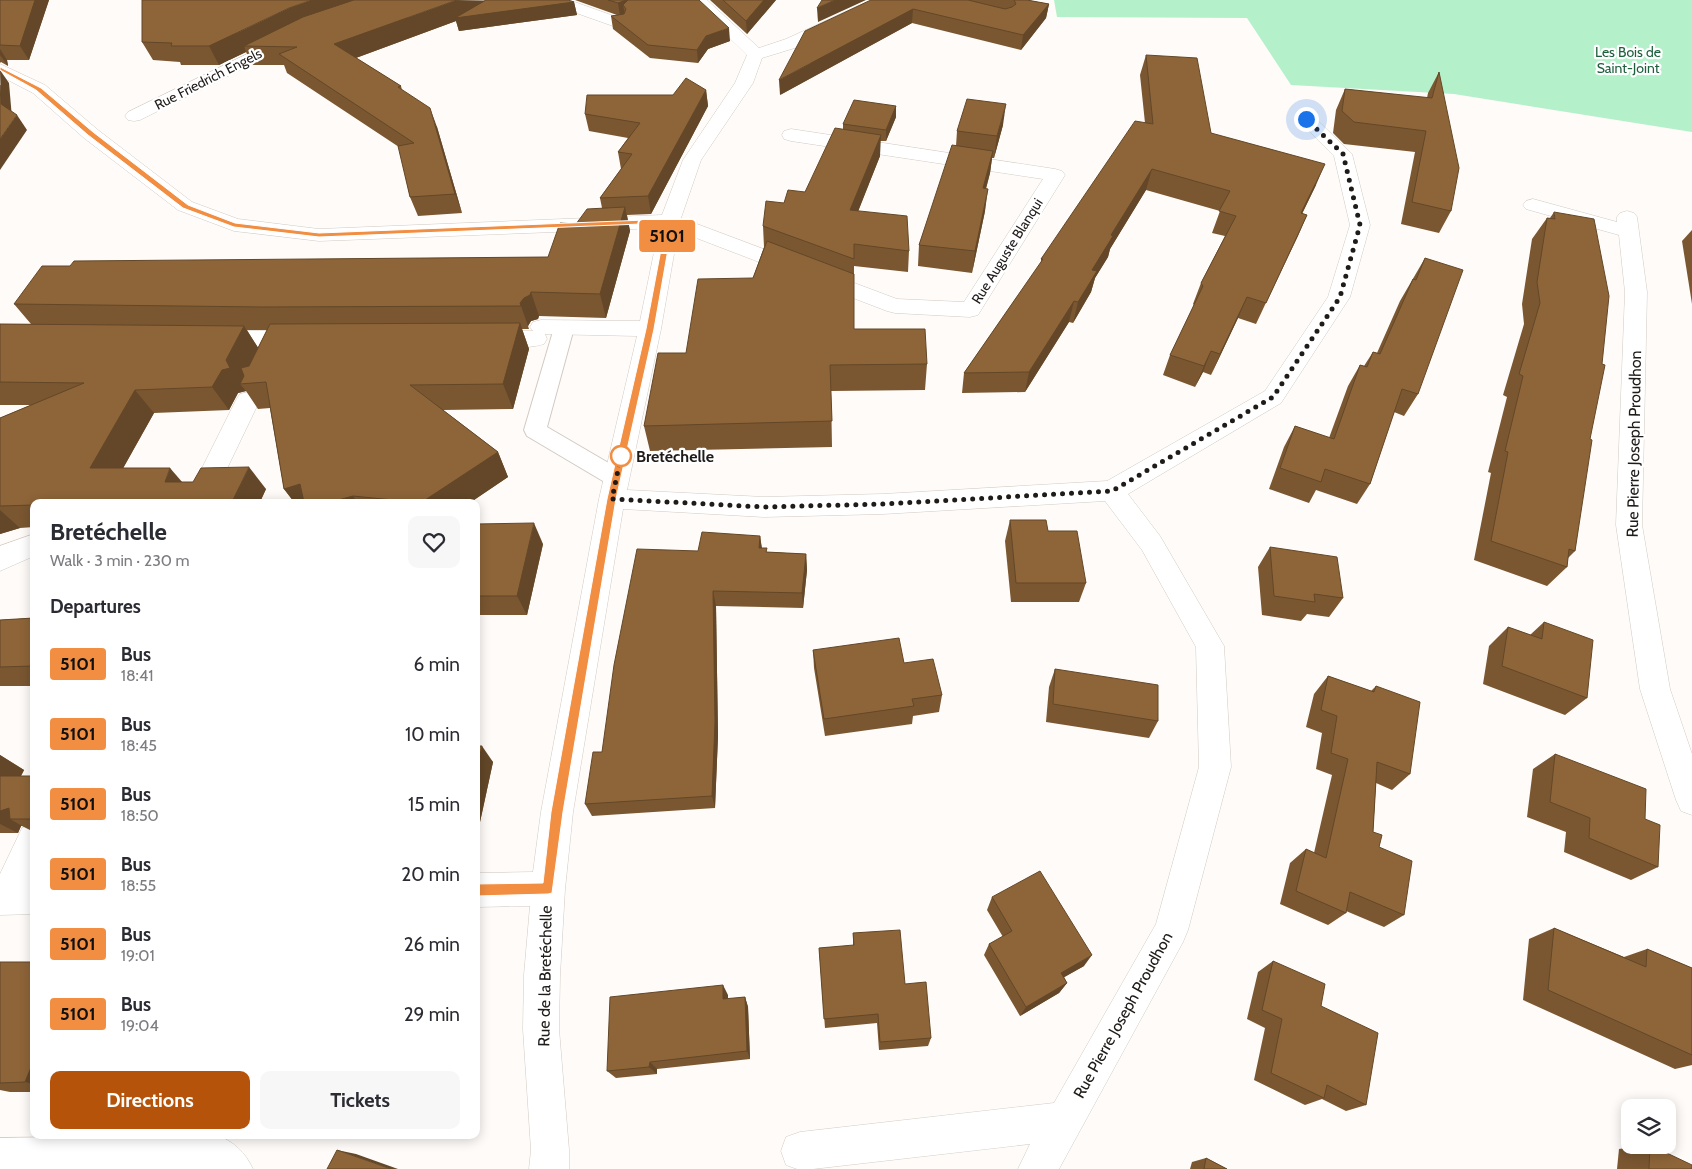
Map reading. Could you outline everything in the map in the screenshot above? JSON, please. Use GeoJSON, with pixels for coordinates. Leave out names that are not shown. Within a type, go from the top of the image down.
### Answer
{"type":"FeatureCollection","features":[{"type":"Feature","properties":{"kind":"street"},"geometry":{"type":"LineString","coordinates":[[554,0],[619,23]]}},
{"type":"Feature","properties":{"kind":"street"},"geometry":{"type":"LineString","coordinates":[[698,0],[750,48],[755,56],[792,43],[884,0]]}},
{"type":"Feature","properties":{"kind":"street","name":"Rue Friedrich Engels"},"geometry":{"type":"LineString","coordinates":[[134,116],[295,36]]}},
{"type":"Feature","properties":{"kind":"street","name":"Rue de la Bretéchelle"},"geometry":{"type":"LineString","coordinates":[[549,1169],[550,1150],[541,1029],[542,975],[548,888],[557,812],[614,488],[650,329],[670,221],[692,160],[744,83],[755,56]]}},
{"type":"Feature","properties":{"kind":"street"},"geometry":{"type":"LineString","coordinates":[[0,69],[39,89],[91,134],[185,206],[234,225],[319,235],[670,221]]}},
{"type":"Feature","properties":{"kind":"street"},"geometry":{"type":"LineString","coordinates":[[614,488],[764,507],[883,504],[1112,491],[1273,397],[1340,297],[1360,225],[1343,154],[1306,119]]}},
{"type":"Feature","properties":{"kind":"street","name":"Rue Auguste Blanqui"},"geometry":{"type":"LineString","coordinates":[[670,221],[895,306],[970,310],[1055,175],[791,135]]}},
{"type":"Feature","properties":{"kind":"street","name":"Rue Pierre Joseph Proudhon"},"geometry":{"type":"LineString","coordinates":[[1533,205],[1628,224],[1636,292],[1629,525],[1655,689],[1692,800]]}},
{"type":"Feature","properties":{"kind":"street"},"geometry":{"type":"LineString","coordinates":[[466,339],[539,333],[564,328],[650,329]]}},
{"type":"Feature","properties":{"kind":"street"},"geometry":{"type":"LineString","coordinates":[[198,339],[272,348],[317,339]]}},
{"type":"Feature","properties":{"kind":"street"},"geometry":{"type":"LineString","coordinates":[[199,499],[248,400]]}},
{"type":"Feature","properties":{"kind":"street","name":"Rue Pierre Joseph Proudhon"},"geometry":{"type":"LineString","coordinates":[[1038,1169],[1171,930],[1215,767],[1210,646],[1151,543],[1112,491]]}},
{"type":"Feature","properties":{"kind":"street"},"geometry":{"type":"LineString","coordinates":[[0,560],[30,546]]}},
{"type":"Feature","properties":{"kind":"street"},"geometry":{"type":"LineString","coordinates":[[13,897],[30,851]]}},
{"type":"Feature","properties":{"kind":"street"},"geometry":{"type":"LineString","coordinates":[[480,890],[548,888]]}},
{"type":"Feature","properties":{"kind":"street"},"geometry":{"type":"LineString","coordinates":[[800,1151],[1066,1121]]}},
{"type":"Feature","properties":{"kind":"street"},"geometry":{"type":"LineString","coordinates":[[0,1158],[216,1154],[233,1169]]}},
{"type":"Feature","properties":{"kind":"lane"},"geometry":{"type":"LineString","coordinates":[[564,328],[535,430],[614,488]]}},
{"type":"Feature","properties":{"kind":"green space","name":"Les Bois de Saint-Joint"},"geometry":{"type":"Polygon","coordinates":[[[1054,0],[1692,0],[1692,132],[1454,94],[1291,85],[1247,18],[1057,17],[1054,0]]]}},
{"type":"Feature","properties":{"kind":"building"},"geometry":{"type":"Polygon","coordinates":[[[0,0],[35,0],[20,46],[0,45],[0,0]]]}},
{"type":"Feature","properties":{"kind":"building"},"geometry":{"type":"Polygon","coordinates":[[[142,0],[312,0],[289,8],[209,46],[171,46],[172,43],[142,42],[142,0]]]}},
{"type":"Feature","properties":{"kind":"building"},"geometry":{"type":"Polygon","coordinates":[[[354,0],[457,0],[334,44],[401,86],[398,87],[430,108],[455,194],[410,197],[398,146],[414,143],[279,54],[297,47],[244,46],[303,17],[354,0]]]}},
{"type":"Feature","properties":{"kind":"building"},"geometry":{"type":"Polygon","coordinates":[[[486,0],[568,0],[574,2],[455,18],[486,0]]]}},
{"type":"Feature","properties":{"kind":"building"},"geometry":{"type":"Polygon","coordinates":[[[608,0],[626,0],[618,3],[608,0]]]}},
{"type":"Feature","properties":{"kind":"building"},"geometry":{"type":"Polygon","coordinates":[[[628,0],[699,0],[729,28],[706,36],[697,50],[648,45],[611,16],[624,14],[626,9],[623,5],[628,0]]]}},
{"type":"Feature","properties":{"kind":"building"},"geometry":{"type":"Polygon","coordinates":[[[723,0],[764,0],[746,21],[723,0]]]}},
{"type":"Feature","properties":{"kind":"building"},"geometry":{"type":"Polygon","coordinates":[[[822,0],[835,0],[817,8],[822,0]]]}},
{"type":"Feature","properties":{"kind":"building"},"geometry":{"type":"Polygon","coordinates":[[[871,0],[968,0],[1005,9],[1016,4],[1014,0],[1049,4],[1023,35],[913,9],[779,80],[805,31],[871,0]]]}},
{"type":"Feature","properties":{"kind":"building"},"geometry":{"type":"Polygon","coordinates":[[[1146,55],[1197,58],[1211,133],[1325,164],[1301,213],[1307,215],[1266,303],[1247,297],[1220,354],[1211,351],[1204,366],[1170,355],[1203,286],[1201,283],[1236,216],[1219,211],[1230,191],[1152,169],[1111,235],[1113,236],[1092,270],[1097,271],[1078,302],[1074,301],[1029,372],[964,373],[1135,121],[1153,124],[1146,55]]]}},
{"type":"Feature","properties":{"kind":"building"},"geometry":{"type":"Polygon","coordinates":[[[1439,72],[1459,168],[1451,211],[1412,202],[1426,131],[1354,122],[1342,111],[1345,89],[1432,98],[1439,72]]]}},
{"type":"Feature","properties":{"kind":"building"},"geometry":{"type":"Polygon","coordinates":[[[686,78],[706,90],[648,196],[600,198],[632,154],[618,152],[640,123],[585,114],[587,95],[673,95],[686,78]]]}},
{"type":"Feature","properties":{"kind":"building"},"geometry":{"type":"Polygon","coordinates":[[[0,85],[1,104],[17,115],[0,139],[0,85]]]}},
{"type":"Feature","properties":{"kind":"building"},"geometry":{"type":"Polygon","coordinates":[[[967,99],[1006,104],[997,136],[957,131],[967,99]]]}},
{"type":"Feature","properties":{"kind":"building"},"geometry":{"type":"Polygon","coordinates":[[[854,100],[896,106],[886,130],[843,124],[854,100]]]}},
{"type":"Feature","properties":{"kind":"building"},"geometry":{"type":"Polygon","coordinates":[[[835,128],[881,135],[850,210],[907,216],[909,251],[854,244],[854,259],[763,226],[766,201],[784,203],[788,190],[805,192],[835,128]]]}},
{"type":"Feature","properties":{"kind":"building"},"geometry":{"type":"Polygon","coordinates":[[[952,145],[993,151],[983,188],[988,189],[975,251],[919,245],[952,145]]]}},
{"type":"Feature","properties":{"kind":"building"},"geometry":{"type":"Polygon","coordinates":[[[625,207],[600,294],[531,292],[520,303],[521,306],[263,307],[14,304],[42,266],[70,266],[74,261],[548,257],[560,223],[576,224],[587,209],[625,207]]]}},
{"type":"Feature","properties":{"kind":"building"},"geometry":{"type":"Polygon","coordinates":[[[1554,212],[1594,219],[1609,296],[1602,364],[1605,365],[1590,439],[1592,440],[1575,551],[1569,549],[1567,567],[1491,541],[1508,452],[1505,451],[1523,376],[1519,374],[1540,303],[1537,282],[1547,218],[1555,219],[1554,212]]]}},
{"type":"Feature","properties":{"kind":"building"},"geometry":{"type":"Polygon","coordinates":[[[767,241],[854,274],[854,329],[925,329],[927,364],[830,365],[832,421],[644,426],[658,353],[686,353],[698,279],[753,278],[767,241]]]}},
{"type":"Feature","properties":{"kind":"building"},"geometry":{"type":"Polygon","coordinates":[[[1425,258],[1463,270],[1418,394],[1402,389],[1370,484],[1325,469],[1321,482],[1280,468],[1295,426],[1334,439],[1360,365],[1367,367],[1373,352],[1380,354],[1413,279],[1416,280],[1425,258]]]}},
{"type":"Feature","properties":{"kind":"building"},"geometry":{"type":"Polygon","coordinates":[[[520,323],[503,384],[410,385],[498,452],[427,499],[383,499],[353,496],[342,499],[303,499],[300,484],[284,489],[266,382],[240,384],[244,376],[241,368],[249,366],[270,324],[520,323]]]}},
{"type":"Feature","properties":{"kind":"building"},"geometry":{"type":"Polygon","coordinates":[[[0,324],[244,326],[226,360],[230,368],[222,370],[212,387],[135,390],[90,468],[170,468],[165,482],[193,482],[201,468],[249,467],[233,499],[30,499],[30,505],[0,506],[0,418],[84,383],[0,382],[0,324]]]}},
{"type":"Feature","properties":{"kind":"building"},"geometry":{"type":"Polygon","coordinates":[[[1010,520],[1046,520],[1048,531],[1077,531],[1086,583],[1016,583],[1010,520]]]}},
{"type":"Feature","properties":{"kind":"building"},"geometry":{"type":"Polygon","coordinates":[[[534,523],[517,596],[480,596],[480,524],[534,523]]]}},
{"type":"Feature","properties":{"kind":"building"},"geometry":{"type":"Polygon","coordinates":[[[702,532],[760,536],[759,548],[767,548],[766,552],[806,554],[802,593],[713,591],[715,722],[712,796],[585,804],[593,752],[602,752],[614,665],[637,549],[698,551],[702,532]]]}},
{"type":"Feature","properties":{"kind":"building"},"geometry":{"type":"Polygon","coordinates":[[[1270,547],[1337,557],[1343,598],[1314,594],[1315,602],[1274,596],[1270,547]]]}},
{"type":"Feature","properties":{"kind":"building"},"geometry":{"type":"Polygon","coordinates":[[[30,618],[30,666],[0,667],[0,620],[30,618]]]}},
{"type":"Feature","properties":{"kind":"building"},"geometry":{"type":"Polygon","coordinates":[[[1544,622],[1593,640],[1587,698],[1502,666],[1508,627],[1542,639],[1544,622]]]}},
{"type":"Feature","properties":{"kind":"building"},"geometry":{"type":"Polygon","coordinates":[[[899,638],[904,663],[933,659],[942,695],[912,699],[914,706],[824,719],[813,650],[899,638]]]}},
{"type":"Feature","properties":{"kind":"building"},"geometry":{"type":"Polygon","coordinates":[[[1055,669],[1158,685],[1158,721],[1053,704],[1055,669]]]}},
{"type":"Feature","properties":{"kind":"building"},"geometry":{"type":"Polygon","coordinates":[[[1328,676],[1374,692],[1376,686],[1420,702],[1410,774],[1377,762],[1373,832],[1382,835],[1379,847],[1412,861],[1404,915],[1350,892],[1346,913],[1296,891],[1306,849],[1326,858],[1348,759],[1331,753],[1337,716],[1321,710],[1328,676]]]}},
{"type":"Feature","properties":{"kind":"building"},"geometry":{"type":"Polygon","coordinates":[[[1555,754],[1646,789],[1645,819],[1660,825],[1658,867],[1589,838],[1590,818],[1550,802],[1555,754]]]}},
{"type":"Feature","properties":{"kind":"building"},"geometry":{"type":"Polygon","coordinates":[[[0,776],[30,776],[30,819],[10,819],[9,808],[0,811],[0,776]]]}},
{"type":"Feature","properties":{"kind":"building"},"geometry":{"type":"Polygon","coordinates":[[[1040,871],[1092,955],[1061,973],[1067,983],[1026,1007],[989,944],[1012,931],[992,897],[1040,871]]]}},
{"type":"Feature","properties":{"kind":"building"},"geometry":{"type":"Polygon","coordinates":[[[1554,928],[1646,967],[1647,949],[1692,968],[1692,1055],[1548,990],[1554,928]]]}},
{"type":"Feature","properties":{"kind":"building"},"geometry":{"type":"Polygon","coordinates":[[[900,930],[905,984],[926,982],[931,1038],[880,1042],[878,1014],[824,1019],[819,948],[854,945],[853,933],[900,930]]]}},
{"type":"Feature","properties":{"kind":"building"},"geometry":{"type":"Polygon","coordinates":[[[1273,961],[1325,984],[1321,1006],[1378,1033],[1366,1105],[1327,1085],[1324,1098],[1271,1073],[1282,1019],[1262,1010],[1273,961]]]}},
{"type":"Feature","properties":{"kind":"building"},"geometry":{"type":"Polygon","coordinates":[[[0,962],[30,962],[30,1070],[25,1082],[0,1083],[0,962]]]}},
{"type":"Feature","properties":{"kind":"building"},"geometry":{"type":"Polygon","coordinates":[[[723,985],[723,999],[745,997],[747,1051],[650,1062],[649,1067],[607,1071],[610,997],[723,985]]]}},
{"type":"Feature","properties":{"kind":"building"},"geometry":{"type":"Polygon","coordinates":[[[337,1150],[391,1169],[327,1169],[337,1150]]]}},
{"type":"Feature","properties":{"kind":"building"},"geometry":{"type":"Polygon","coordinates":[[[1650,1154],[1669,1154],[1692,1165],[1692,1169],[1649,1169],[1650,1154]]]}},
{"type":"Feature","properties":{"kind":"building"},"geometry":{"type":"Polygon","coordinates":[[[1206,1158],[1227,1169],[1204,1169],[1206,1158]]]}},
{"type":"Feature","properties":{"kind":"bus line","name":"5101"},"geometry":{"type":"LineString","coordinates":[[0,69],[39,89],[91,134],[185,206],[234,225],[319,235],[670,221],[650,329],[612,499],[557,812],[548,888],[480,890]]}},
{"type":"Feature","properties":{"kind":"place","name":"Bretéchelle"},"geometry":{"type":"Point","coordinates":[621,456]}},
{"type":"Feature","properties":{"kind":"route"},"geometry":{"type":"LineString","coordinates":[[621,456],[612,499],[764,507],[883,504],[1112,491],[1273,397],[1340,297],[1360,225],[1343,154],[1306,119]]}}]}
